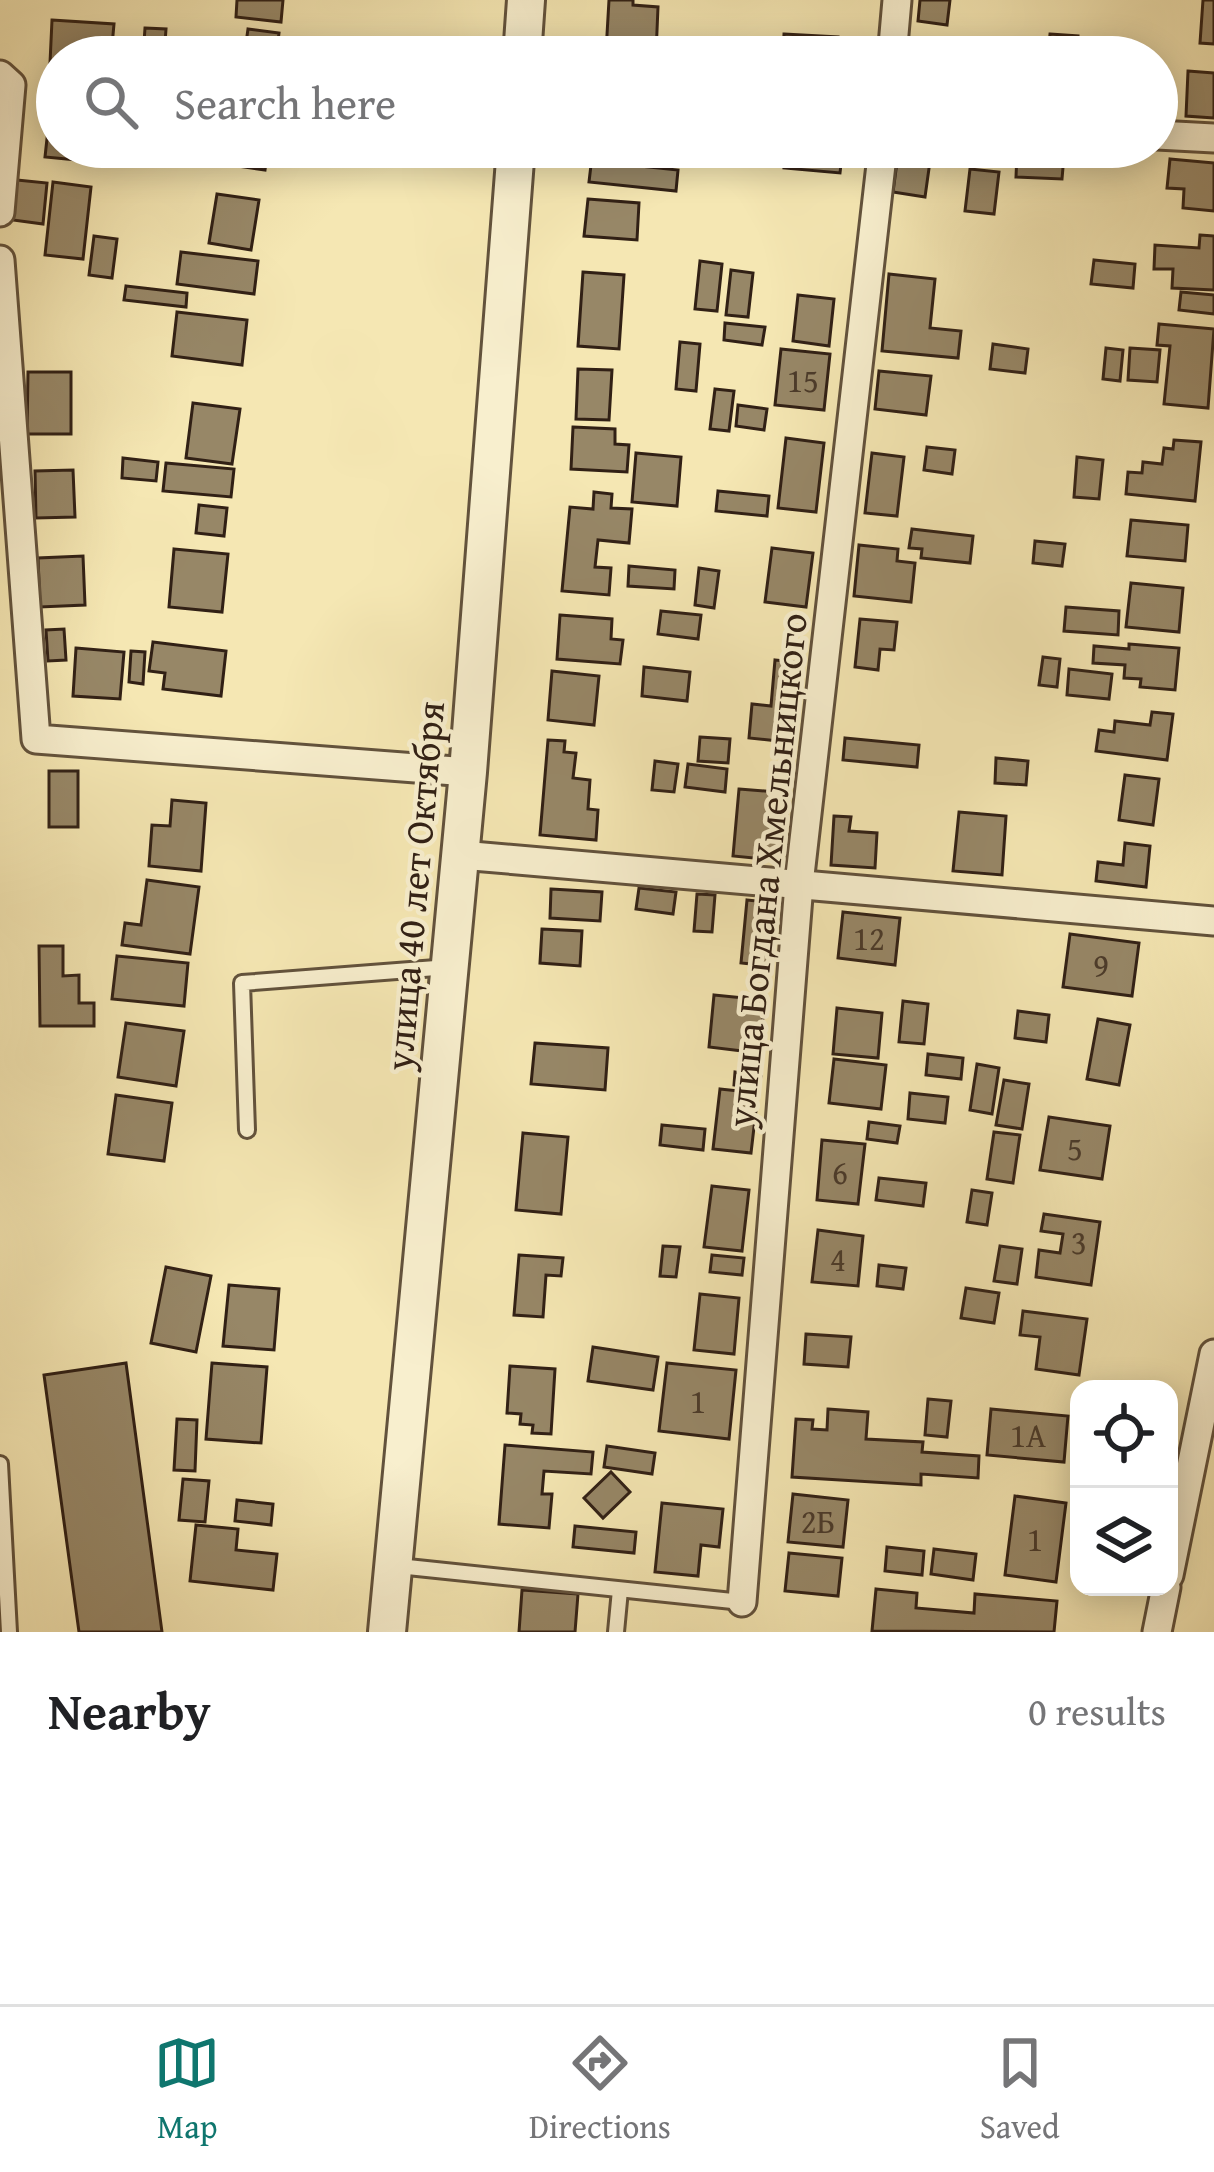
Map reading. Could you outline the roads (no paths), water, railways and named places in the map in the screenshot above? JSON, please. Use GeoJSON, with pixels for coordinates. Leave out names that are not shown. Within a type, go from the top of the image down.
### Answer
{"type":"FeatureCollection","features":[{"type":"Feature","properties":{"kind":"street"},"geometry":{"type":"LineString","coordinates":[[523,36],[526,0]]}},
{"type":"Feature","properties":{"kind":"street"},"geometry":{"type":"LineString","coordinates":[[894,36],[898,0]]}},
{"type":"Feature","properties":{"kind":"street"},"geometry":{"type":"LineString","coordinates":[[0,75],[11,85],[0,212]]}},
{"type":"Feature","properties":{"kind":"street"},"geometry":{"type":"LineString","coordinates":[[1178,136],[1214,138]]}},
{"type":"Feature","properties":{"kind":"street","name":"улица 40 лет Октября"},"geometry":{"type":"LineString","coordinates":[[387,1632],[468,772],[514,168]]}},
{"type":"Feature","properties":{"kind":"street","name":"улица Богдана Хмельницкого"},"geometry":{"type":"LineString","coordinates":[[742,1602],[800,884],[881,168]]}},
{"type":"Feature","properties":{"kind":"street"},"geometry":{"type":"LineString","coordinates":[[0,260],[37,739],[468,772]]}},
{"type":"Feature","properties":{"kind":"street"},"geometry":{"type":"LineString","coordinates":[[460,855],[1214,921]]}},
{"type":"Feature","properties":{"kind":"street"},"geometry":{"type":"LineString","coordinates":[[1178,1530],[1214,1354]]}},
{"type":"Feature","properties":{"kind":"street"},"geometry":{"type":"LineString","coordinates":[[1157,1632],[1164,1596]]}},
{"type":"Feature","properties":{"kind":"lane"},"geometry":{"type":"LineString","coordinates":[[247,1130],[242,982],[450,967]]}},
{"type":"Feature","properties":{"kind":"lane"},"geometry":{"type":"LineString","coordinates":[[0,1464],[9,1632]]}},
{"type":"Feature","properties":{"kind":"lane"},"geometry":{"type":"LineString","coordinates":[[393,1566],[742,1602]]}},
{"type":"Feature","properties":{"kind":"lane"},"geometry":{"type":"LineString","coordinates":[[616,1632],[620,1590]]}}]}
